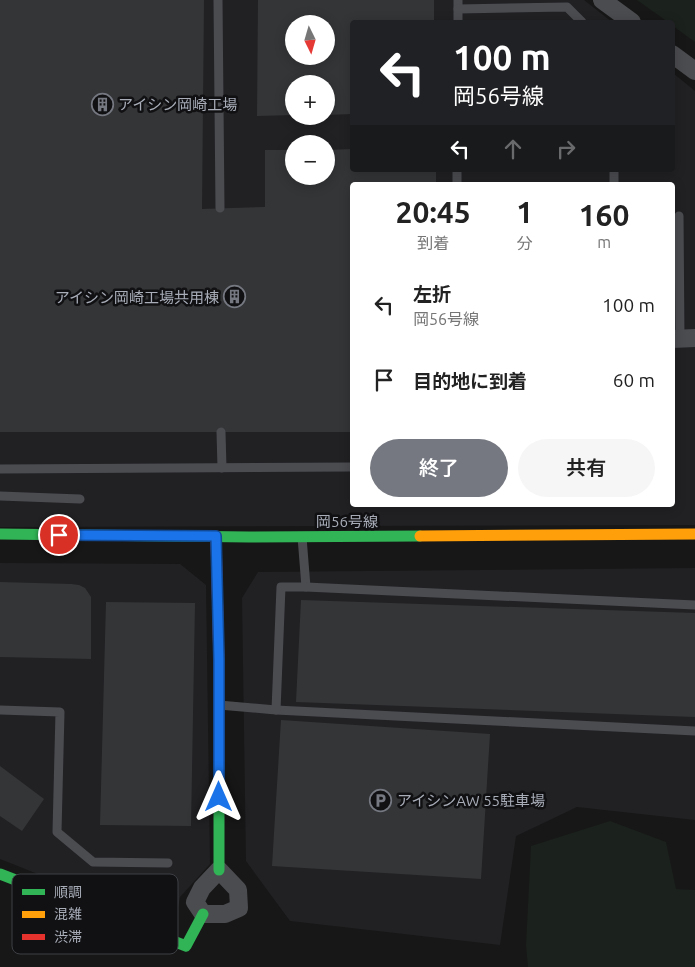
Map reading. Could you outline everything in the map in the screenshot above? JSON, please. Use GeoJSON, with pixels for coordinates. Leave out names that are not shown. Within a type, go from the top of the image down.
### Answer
{"type":"FeatureCollection","features":[{"type":"Feature","properties":{"kind":"street"},"geometry":{"type":"LineString","coordinates":[[602,0],[629,20]]}},
{"type":"Feature","properties":{"kind":"street"},"geometry":{"type":"LineString","coordinates":[[675,56],[695,71]]}},
{"type":"Feature","properties":{"kind":"street","name":"岡56号線"},"geometry":{"type":"LineString","coordinates":[[0,534],[302,536],[695,534]]}},
{"type":"Feature","properties":{"kind":"street"},"geometry":{"type":"LineString","coordinates":[[203,914],[195,902],[202,888],[219,870],[216,536]]}},
{"type":"Feature","properties":{"kind":"street"},"geometry":{"type":"LineString","coordinates":[[203,914],[225,914],[239,908],[238,890],[219,870]]}},
{"type":"Feature","properties":{"kind":"street"},"geometry":{"type":"LineString","coordinates":[[0,874],[12,879]]}},
{"type":"Feature","properties":{"kind":"street"},"geometry":{"type":"LineString","coordinates":[[178,943],[186,946],[203,914]]}},
{"type":"Feature","properties":{"kind":"lane"},"geometry":{"type":"LineString","coordinates":[[218,0],[220,208]]}},
{"type":"Feature","properties":{"kind":"lane"},"geometry":{"type":"LineString","coordinates":[[560,0],[580,20]]}},
{"type":"Feature","properties":{"kind":"lane"},"geometry":{"type":"LineString","coordinates":[[458,20],[458,4],[567,7]]}},
{"type":"Feature","properties":{"kind":"lane"},"geometry":{"type":"LineString","coordinates":[[679,216],[682,339]]}},
{"type":"Feature","properties":{"kind":"lane"},"geometry":{"type":"LineString","coordinates":[[221,432],[222,468]]}},
{"type":"Feature","properties":{"kind":"lane"},"geometry":{"type":"LineString","coordinates":[[0,468],[350,467]]}},
{"type":"Feature","properties":{"kind":"lane"},"geometry":{"type":"LineString","coordinates":[[0,496],[80,499]]}},
{"type":"Feature","properties":{"kind":"lane"},"geometry":{"type":"LineString","coordinates":[[302,536],[306,587]]}},
{"type":"Feature","properties":{"kind":"lane"},"geometry":{"type":"LineString","coordinates":[[276,710],[281,587],[695,605]]}},
{"type":"Feature","properties":{"kind":"lane"},"geometry":{"type":"LineString","coordinates":[[219,705],[276,710],[695,731]]}},
{"type":"Feature","properties":{"kind":"lane"},"geometry":{"type":"LineString","coordinates":[[0,710],[60,712],[57,832],[93,862],[168,863]]}},
{"type":"Feature","properties":{"kind":"shaded area"},"geometry":{"type":"Polygon","coordinates":[[[0,0],[584,0],[609,20],[350,20],[350,172],[675,172],[675,75],[695,91],[695,525],[0,527],[0,0]]]}},
{"type":"Feature","properties":{"kind":"shaded area"},"geometry":{"type":"Polygon","coordinates":[[[637,0],[695,0],[695,42],[675,27],[675,20],[665,20],[637,0]]]}},
{"type":"Feature","properties":{"kind":"shaded area"},"geometry":{"type":"Polygon","coordinates":[[[0,563],[180,564],[206,585],[210,864],[180,897],[178,907],[178,874],[38,874],[0,859],[0,563]]]}},
{"type":"Feature","properties":{"kind":"shaded area"},"geometry":{"type":"Polygon","coordinates":[[[695,568],[695,820],[577,807],[516,836],[500,945],[290,921],[246,861],[242,598],[258,572],[695,568]]]}},
{"type":"Feature","properties":{"kind":"shaded area"},"geometry":{"type":"Polygon","coordinates":[[[610,821],[666,842],[676,889],[695,890],[695,967],[528,967],[526,945],[531,846],[610,821]]]}},
{"type":"Feature","properties":{"kind":"building","name":"アイシン岡崎工場"},"geometry":{"type":"Polygon","coordinates":[[[0,0],[204,0],[202,209],[265,207],[265,150],[285,150],[285,185],[335,185],[335,150],[350,149],[350,172],[436,172],[436,182],[350,182],[350,432],[0,432],[0,0]]]}},
{"type":"Feature","properties":{"kind":"building"},"geometry":{"type":"Polygon","coordinates":[[[258,0],[434,0],[434,20],[350,20],[350,114],[335,115],[335,75],[285,75],[285,115],[257,116],[258,0]]]}},
{"type":"Feature","properties":{"kind":"building"},"geometry":{"type":"Polygon","coordinates":[[[0,582],[71,584],[85,588],[91,597],[91,659],[0,657],[0,582]]]}},
{"type":"Feature","properties":{"kind":"building"},"geometry":{"type":"Polygon","coordinates":[[[301,600],[695,613],[695,717],[296,702],[301,600]]]}},
{"type":"Feature","properties":{"kind":"building"},"geometry":{"type":"Polygon","coordinates":[[[106,602],[195,603],[191,826],[100,825],[106,602]]]}},
{"type":"Feature","properties":{"kind":"building","name":"アイシンAW 55駐車場"},"geometry":{"type":"Polygon","coordinates":[[[281,720],[490,734],[481,879],[272,866],[281,720]]]}},
{"type":"Feature","properties":{"kind":"building"},"geometry":{"type":"Polygon","coordinates":[[[0,766],[44,799],[22,831],[0,816],[0,766]]]}},
{"type":"Feature","properties":{"kind":"traffic: fast"},"geometry":{"type":"LineString","coordinates":[[0,534],[249,537],[420,536]]}},
{"type":"Feature","properties":{"kind":"traffic: fast"},"geometry":{"type":"LineString","coordinates":[[219,666],[219,870]]}},
{"type":"Feature","properties":{"kind":"traffic: fast"},"geometry":{"type":"LineString","coordinates":[[0,874],[12,879]]}},
{"type":"Feature","properties":{"kind":"traffic: fast"},"geometry":{"type":"LineString","coordinates":[[178,943],[186,946],[203,914]]}},
{"type":"Feature","properties":{"kind":"traffic: slow"},"geometry":{"type":"LineString","coordinates":[[420,536],[695,534]]}},
{"type":"Feature","properties":{"kind":"traffic: jam"},"geometry":{"type":"LineString","coordinates":[[216,536],[219,666]]}},
{"type":"Feature","properties":{"kind":"place","name":"アイシン岡崎工場"},"geometry":{"type":"Point","coordinates":[102,104]}},
{"type":"Feature","properties":{"kind":"place","name":"アイシン岡崎工場共用棟"},"geometry":{"type":"Point","coordinates":[235,297]}},
{"type":"Feature","properties":{"kind":"place","name":"アイシンAW 55駐車場"},"geometry":{"type":"Point","coordinates":[381,800]}},
{"type":"Feature","properties":{"kind":"route"},"geometry":{"type":"LineString","coordinates":[[59,535],[216,536],[219,660],[219,797]]}}]}
